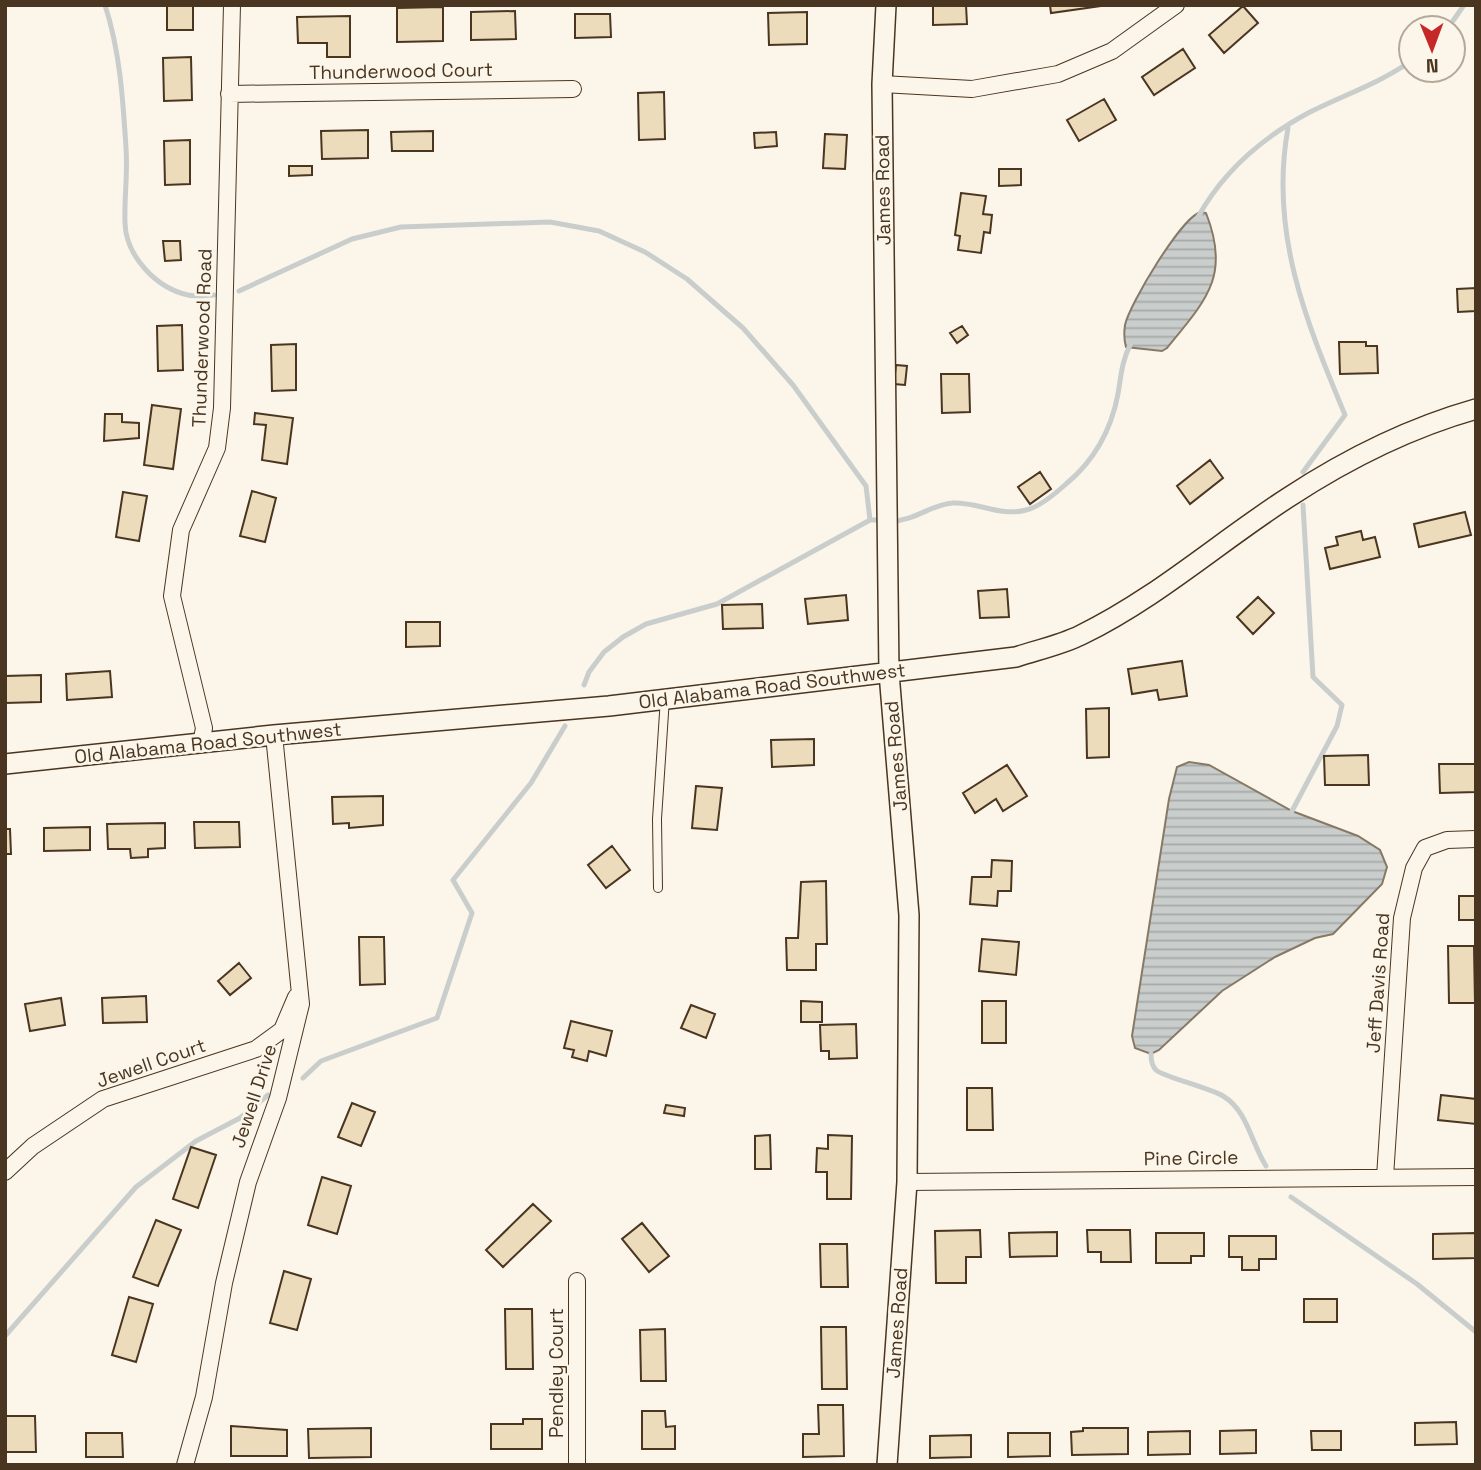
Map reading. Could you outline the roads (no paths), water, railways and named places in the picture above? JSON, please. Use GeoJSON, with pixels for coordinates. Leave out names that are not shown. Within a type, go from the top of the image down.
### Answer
{"type":"FeatureCollection","features":[{"type":"Feature","properties":{"kind":"street","name":"Thunderwood Road"},"geometry":{"type":"LineString","coordinates":[[201,744],[204,728],[172,596],[181,530],[217,448],[222,408],[232,5]]}},
{"type":"Feature","properties":{"kind":"street","name":"James Road"},"geometry":{"type":"LineString","coordinates":[[886,5],[882,84],[889,673],[909,915],[906,1182],[887,1465]]}},
{"type":"Feature","properties":{"kind":"street"},"geometry":{"type":"LineString","coordinates":[[882,84],[972,89],[1058,74],[1112,51],[1176,5]]}},
{"type":"Feature","properties":{"kind":"street","name":"Thunderwood Court"},"geometry":{"type":"LineString","coordinates":[[229,94],[573,89]]}},
{"type":"Feature","properties":{"kind":"street","name":"Old Alabama Road Southwest"},"geometry":{"type":"LineString","coordinates":[[5,764],[825,682],[1016,657],[1079,636],[1142,601],[1288,497],[1380,443],[1444,418],[1476,410]]}},
{"type":"Feature","properties":{"kind":"street","name":"Jewell Drive"},"geometry":{"type":"LineString","coordinates":[[185,1465],[204,1397],[224,1283],[248,1182],[293,1044],[301,1004],[274,735]]}},
{"type":"Feature","properties":{"kind":"street","name":"Jeff Davis Road"},"geometry":{"type":"LineString","coordinates":[[1385,1177],[1400,944],[1407,889],[1425,848],[1447,840],[1476,839]]}},
{"type":"Feature","properties":{"kind":"street","name":"Jewell Court"},"geometry":{"type":"LineString","coordinates":[[5,1172],[33,1146],[103,1100],[256,1049],[282,1030],[298,990]]}},
{"type":"Feature","properties":{"kind":"street","name":"Pine Circle"},"geometry":{"type":"LineString","coordinates":[[906,1182],[1476,1177]]}},
{"type":"Feature","properties":{"kind":"street","name":"Pendley Court"},"geometry":{"type":"LineString","coordinates":[[577,1465],[578,1281]]}},
{"type":"Feature","properties":{"kind":"lane"},"geometry":{"type":"LineString","coordinates":[[658,888],[657,819],[666,698]]}},
{"type":"Feature","properties":{"kind":"waterway"},"geometry":{"type":"LineString","coordinates":[[105,5],[114,40],[122,94],[126,157],[125,223],[131,247],[145,269],[165,285],[188,295],[214,295]]}},
{"type":"Feature","properties":{"kind":"waterway"},"geometry":{"type":"LineString","coordinates":[[1458,14],[1464,5]]}},
{"type":"Feature","properties":{"kind":"waterway"},"geometry":{"type":"LineString","coordinates":[[1198,217],[1232,170],[1276,132],[1310,112],[1397,70]]}},
{"type":"Feature","properties":{"kind":"waterway"},"geometry":{"type":"LineString","coordinates":[[1288,128],[1283,166],[1287,240],[1305,310],[1345,415],[1303,472]]}},
{"type":"Feature","properties":{"kind":"waterway"},"geometry":{"type":"LineString","coordinates":[[239,291],[352,239],[401,227],[550,222],[599,231],[645,252],[687,279],[743,328],[793,385],[866,486],[870,520]]}},
{"type":"Feature","properties":{"kind":"waterway"},"geometry":{"type":"LineString","coordinates":[[892,521],[945,504],[963,503],[1016,512],[1047,500],[1076,475],[1100,444],[1115,408],[1124,362],[1131,343]]}},
{"type":"Feature","properties":{"kind":"waterway"},"geometry":{"type":"LineString","coordinates":[[1292,811],[1337,726],[1342,705],[1313,677],[1303,505]]}},
{"type":"Feature","properties":{"kind":"waterway"},"geometry":{"type":"LineString","coordinates":[[584,685],[589,672],[604,652],[646,624],[717,604],[870,520],[882,520]]}},
{"type":"Feature","properties":{"kind":"waterway"},"geometry":{"type":"LineString","coordinates":[[303,1078],[321,1061],[437,1018],[472,913],[453,880],[531,783],[565,726]]}},
{"type":"Feature","properties":{"kind":"waterway"},"geometry":{"type":"LineString","coordinates":[[1151,1054],[1154,1067],[1160,1073],[1216,1093],[1231,1102],[1244,1119],[1266,1166]]}},
{"type":"Feature","properties":{"kind":"waterway"},"geometry":{"type":"LineString","coordinates":[[5,1336],[136,1187],[196,1141],[240,1118],[268,1095]]}},
{"type":"Feature","properties":{"kind":"waterway"},"geometry":{"type":"LineString","coordinates":[[1291,1197],[1417,1284],[1476,1332]]}}]}
